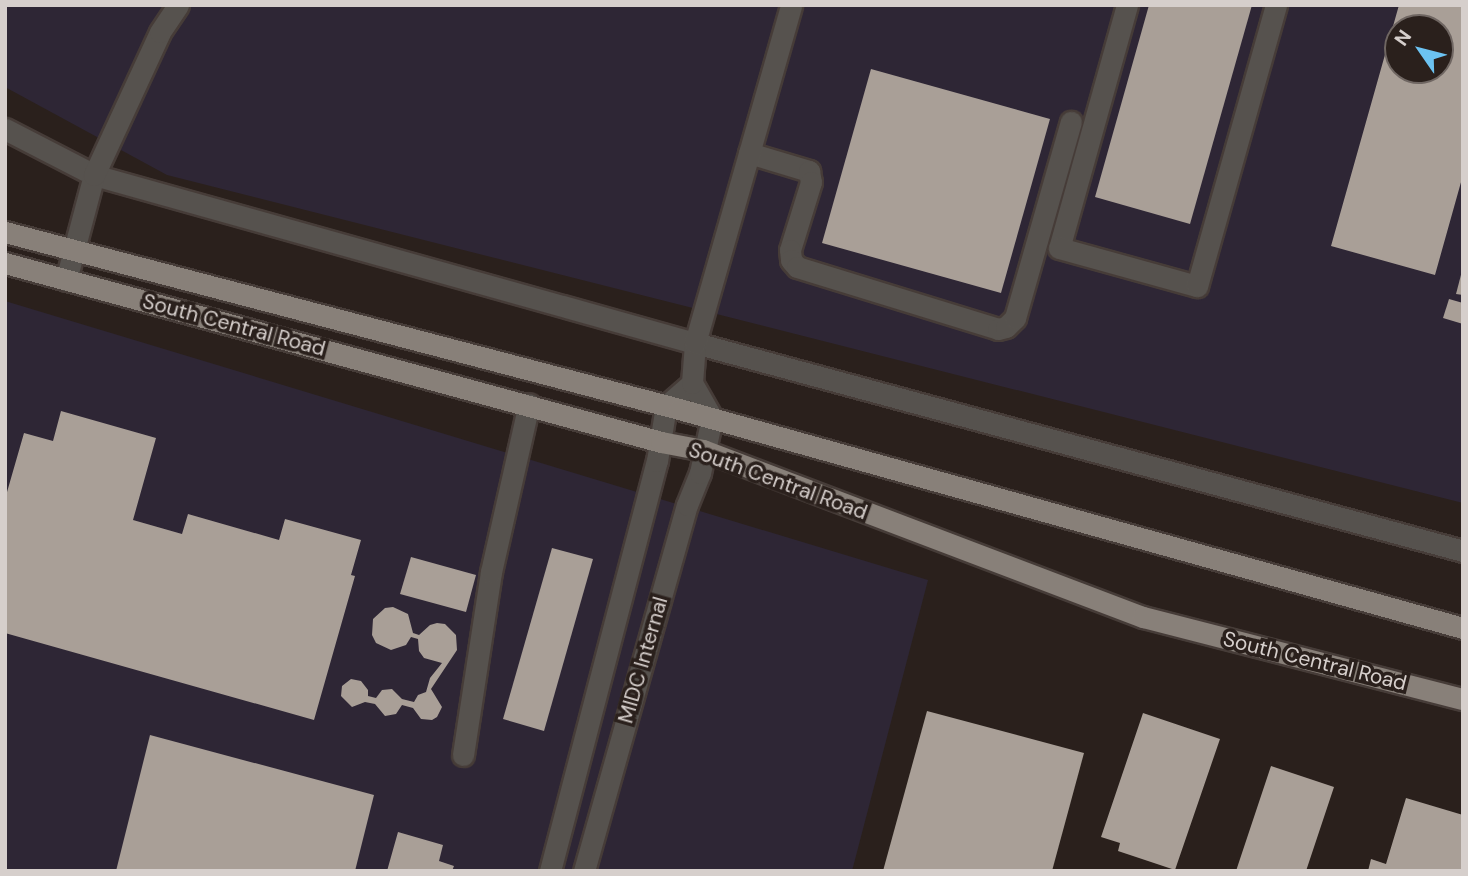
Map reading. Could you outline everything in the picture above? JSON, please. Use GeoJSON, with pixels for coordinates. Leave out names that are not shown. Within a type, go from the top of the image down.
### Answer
{"type":"FeatureCollection","features":[{"type":"Feature","properties":{"kind":"main road","name":"South Central Road"},"geometry":{"type":"LineString","coordinates":[[5,232],[712,418],[1463,628]]}},
{"type":"Feature","properties":{"kind":"main road","name":"South Central Road"},"geometry":{"type":"LineString","coordinates":[[5,263],[661,442],[703,450],[1143,617],[1463,699]]}},
{"type":"Feature","properties":{"kind":"street"},"geometry":{"type":"LineString","coordinates":[[66,280],[94,175],[160,32],[178,5]]}},
{"type":"Feature","properties":{"kind":"street"},"geometry":{"type":"LineString","coordinates":[[712,418],[692,383],[695,343],[791,5]]}},
{"type":"Feature","properties":{"kind":"street"},"geometry":{"type":"LineString","coordinates":[[1127,5],[1059,248],[1197,286],[1276,5]]}},
{"type":"Feature","properties":{"kind":"street"},"geometry":{"type":"LineString","coordinates":[[749,153],[809,171],[811,182],[790,250],[791,260],[797,267],[998,329],[1006,327],[1015,318],[1071,122]]}},
{"type":"Feature","properties":{"kind":"street"},"geometry":{"type":"LineString","coordinates":[[5,129],[94,175],[695,343],[1463,551]]}},
{"type":"Feature","properties":{"kind":"street"},"geometry":{"type":"LineString","coordinates":[[550,871],[661,442],[666,406],[692,383]]}},
{"type":"Feature","properties":{"kind":"street"},"geometry":{"type":"LineString","coordinates":[[463,755],[491,572],[529,404]]}},
{"type":"Feature","properties":{"kind":"street","name":"MIDC Internal"},"geometry":{"type":"LineString","coordinates":[[584,871],[687,505],[700,473],[712,418]]}},
{"type":"Feature","properties":{"kind":"shaded area"},"geometry":{"type":"Polygon","coordinates":[[[5,5],[1463,5],[1463,503],[167,175],[5,87],[5,5]]]}},
{"type":"Feature","properties":{"kind":"shaded area"},"geometry":{"type":"Polygon","coordinates":[[[5,301],[928,580],[852,871],[5,871],[5,301]]]}},
{"type":"Feature","properties":{"kind":"building"},"geometry":{"type":"Polygon","coordinates":[[[1149,5],[1252,5],[1190,224],[1095,197],[1149,5]]]}},
{"type":"Feature","properties":{"kind":"building"},"geometry":{"type":"Polygon","coordinates":[[[1399,5],[1463,5],[1463,175],[1435,275],[1331,246],[1384,58],[1384,84],[1454,84],[1454,14],[1396,14],[1399,5]]]}},
{"type":"Feature","properties":{"kind":"building"},"geometry":{"type":"Polygon","coordinates":[[[871,69],[1050,119],[1001,293],[822,243],[871,69]]]}},
{"type":"Feature","properties":{"kind":"building"},"geometry":{"type":"Polygon","coordinates":[[[1463,271],[1463,295],[1456,294],[1463,271]]]}},
{"type":"Feature","properties":{"kind":"building"},"geometry":{"type":"Polygon","coordinates":[[[1449,299],[1463,303],[1463,324],[1443,318],[1449,299]]]}},
{"type":"Feature","properties":{"kind":"building"},"geometry":{"type":"Polygon","coordinates":[[[61,411],[156,438],[133,520],[182,534],[188,514],[279,540],[285,519],[361,540],[351,575],[355,576],[314,720],[5,633],[5,499],[24,433],[53,441],[61,411]]]}},
{"type":"Feature","properties":{"kind":"building"},"geometry":{"type":"Polygon","coordinates":[[[552,548],[593,559],[544,731],[503,719],[552,548]]]}},
{"type":"Feature","properties":{"kind":"building"},"geometry":{"type":"Polygon","coordinates":[[[411,557],[476,575],[466,612],[400,594],[411,557]]]}},
{"type":"Feature","properties":{"kind":"building"},"geometry":{"type":"Polygon","coordinates":[[[393,607],[408,614],[413,633],[419,635],[430,625],[437,623],[445,624],[456,635],[457,650],[431,689],[442,707],[437,717],[432,720],[421,719],[413,708],[402,705],[396,714],[385,716],[375,704],[365,702],[352,707],[341,696],[342,686],[351,679],[361,681],[368,690],[368,696],[376,698],[382,690],[392,689],[402,699],[414,702],[418,695],[426,692],[430,678],[442,663],[424,658],[419,651],[418,639],[411,637],[406,645],[391,650],[376,643],[372,635],[373,619],[385,608],[393,607]]]}},
{"type":"Feature","properties":{"kind":"building"},"geometry":{"type":"Polygon","coordinates":[[[927,711],[1084,753],[1052,871],[883,871],[927,711]]]}},
{"type":"Feature","properties":{"kind":"building"},"geometry":{"type":"Polygon","coordinates":[[[1143,713],[1220,739],[1175,870],[1118,851],[1120,843],[1101,837],[1143,713]]]}},
{"type":"Feature","properties":{"kind":"building"},"geometry":{"type":"Polygon","coordinates":[[[150,735],[374,795],[355,871],[116,871],[150,735]]]}},
{"type":"Feature","properties":{"kind":"building"},"geometry":{"type":"Polygon","coordinates":[[[1271,766],[1334,787],[1306,871],[1236,871],[1271,766]]]}},
{"type":"Feature","properties":{"kind":"building"},"geometry":{"type":"Polygon","coordinates":[[[1406,798],[1463,815],[1463,871],[1368,871],[1371,859],[1386,864],[1406,798]]]}},
{"type":"Feature","properties":{"kind":"building"},"geometry":{"type":"Polygon","coordinates":[[[398,832],[443,845],[439,861],[454,866],[452,871],[387,871],[398,832]]]}}]}
